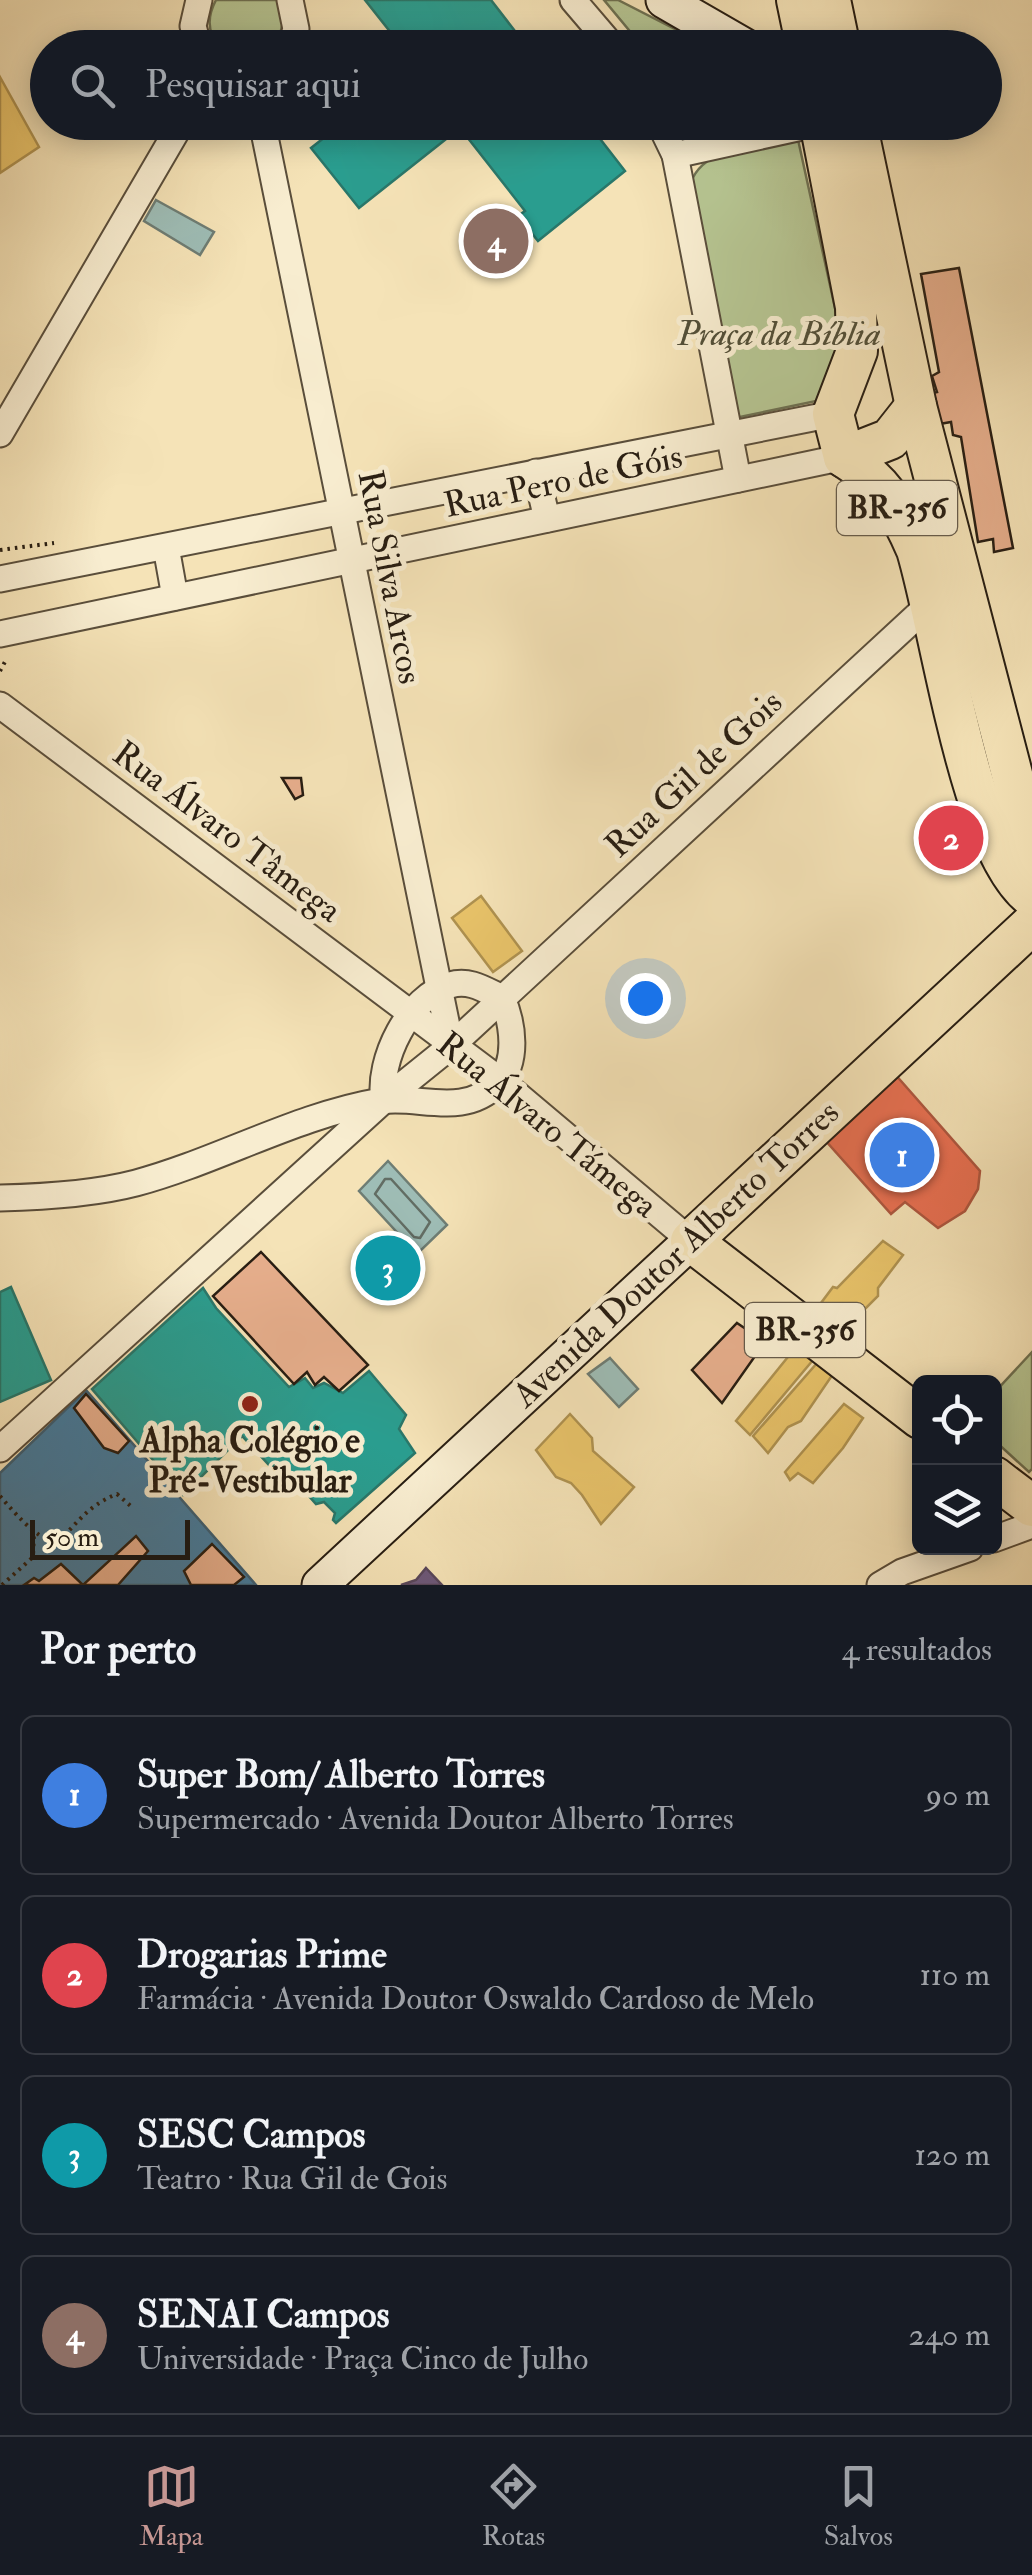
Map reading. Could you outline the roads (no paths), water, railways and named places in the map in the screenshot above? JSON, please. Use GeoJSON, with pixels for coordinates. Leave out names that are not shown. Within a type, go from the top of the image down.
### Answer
{"type":"FeatureCollection","features":[{"type":"Feature","properties":{"kind":"main road"},"geometry":{"type":"LineString","coordinates":[[664,0],[716,30]]}},
{"type":"Feature","properties":{"kind":"main road"},"geometry":{"type":"LineString","coordinates":[[798,0],[804,30]]}},
{"type":"Feature","properties":{"kind":"main road"},"geometry":{"type":"LineString","coordinates":[[830,0],[836,30]]}},
{"type":"Feature","properties":{"kind":"main road"},"geometry":{"type":"LineString","coordinates":[[823,140],[856,307],[857,351],[833,414]]}},
{"type":"Feature","properties":{"kind":"main road","name":"BR-356"},"geometry":{"type":"LineString","coordinates":[[860,140],[916,406],[1032,851]]}},
{"type":"Feature","properties":{"kind":"main road"},"geometry":{"type":"LineString","coordinates":[[844,457],[890,439],[916,406]]}},
{"type":"Feature","properties":{"kind":"main road","name":"BR-356"},"geometry":{"type":"LineString","coordinates":[[833,414],[844,457],[867,470],[902,514],[933,601],[983,822],[1002,866],[1032,897]]}},
{"type":"Feature","properties":{"kind":"main road","name":"Avenida Doutor Alberto Torres"},"geometry":{"type":"LineString","coordinates":[[320,1585],[1032,924]]}},
{"type":"Feature","properties":{"kind":"main road","name":"Rua Álvaro Támega"},"geometry":{"type":"LineString","coordinates":[[691,1241],[912,1412]]}},
{"type":"Feature","properties":{"kind":"main road"},"geometry":{"type":"LineString","coordinates":[[1002,1482],[1032,1506]]}},
{"type":"Feature","properties":{"kind":"street"},"geometry":{"type":"LineString","coordinates":[[194,30],[198,0]]}},
{"type":"Feature","properties":{"kind":"street"},"geometry":{"type":"LineString","coordinates":[[290,0],[296,30]]}},
{"type":"Feature","properties":{"kind":"street"},"geometry":{"type":"LineString","coordinates":[[573,0],[599,30]]}},
{"type":"Feature","properties":{"kind":"street"},"geometry":{"type":"LineString","coordinates":[[0,434],[172,140]]}},
{"type":"Feature","properties":{"kind":"street","name":"Rua Silva Arcos"},"geometry":{"type":"LineString","coordinates":[[266,140],[451,1046]]}},
{"type":"Feature","properties":{"kind":"street"},"geometry":{"type":"LineString","coordinates":[[668,140],[675,155],[738,480]]}},
{"type":"Feature","properties":{"kind":"street"},"geometry":{"type":"LineString","coordinates":[[675,155],[743,140]]}},
{"type":"Feature","properties":{"kind":"street","name":"Rua Pero de Góis"},"geometry":{"type":"LineString","coordinates":[[0,579],[341,515],[833,414]]}},
{"type":"Feature","properties":{"kind":"street","name":"Rua Pero de Góis"},"geometry":{"type":"LineString","coordinates":[[2,634],[844,457]]}},
{"type":"Feature","properties":{"kind":"street"},"geometry":{"type":"LineString","coordinates":[[536,472],[547,519]]}},
{"type":"Feature","properties":{"kind":"street"},"geometry":{"type":"LineString","coordinates":[[166,547],[175,597]]}},
{"type":"Feature","properties":{"kind":"street","name":"Rua Gil de Gois"},"geometry":{"type":"LineString","coordinates":[[0,1449],[384,1100],[451,1046],[933,601]]}},
{"type":"Feature","properties":{"kind":"street","name":"Rua Álvaro Tâmega"},"geometry":{"type":"LineString","coordinates":[[0,705],[411,1015]]}},
{"type":"Feature","properties":{"kind":"street"},"geometry":{"type":"LineString","coordinates":[[0,1198],[134,1184],[384,1100],[446,1104],[487,1093],[501,1081],[513,1036],[502,998],[475,984],[453,984],[438,990],[411,1015],[382,1070],[384,1100]]}},
{"type":"Feature","properties":{"kind":"street","name":"Rua Álvaro Támega"},"geometry":{"type":"LineString","coordinates":[[411,1015],[501,1081],[691,1241]]}},
{"type":"Feature","properties":{"kind":"street"},"geometry":{"type":"LineString","coordinates":[[318,1120],[330,1152]]}},
{"type":"Feature","properties":{"kind":"street"},"geometry":{"type":"LineString","coordinates":[[1002,1536],[1032,1525]]}},
{"type":"Feature","properties":{"kind":"street"},"geometry":{"type":"LineString","coordinates":[[880,1585],[902,1572],[950,1555]]}},
{"type":"Feature","properties":{"kind":"water"},"geometry":{"type":"Polygon","coordinates":[[[156,200],[214,232],[200,255],[144,221],[156,200]]]}},
{"type":"Feature","properties":{"kind":"water"},"geometry":{"type":"Polygon","coordinates":[[[388,1161],[447,1225],[417,1254],[359,1191],[388,1161]]]}},
{"type":"Feature","properties":{"kind":"water"},"geometry":{"type":"Polygon","coordinates":[[[610,1358],[638,1389],[619,1407],[588,1374],[610,1358]]]}},
{"type":"Feature","properties":{"kind":"place","name":"SENAI Campos"},"geometry":{"type":"Point","coordinates":[496,241]}},
{"type":"Feature","properties":{"kind":"place","name":"Drogarias Prime"},"geometry":{"type":"Point","coordinates":[951,838]}},
{"type":"Feature","properties":{"kind":"place","name":"Super Bom/ Alberto Torres"},"geometry":{"type":"Point","coordinates":[902,1155]}},
{"type":"Feature","properties":{"kind":"place","name":"SESC Campos"},"geometry":{"type":"Point","coordinates":[388,1268]}},
{"type":"Feature","properties":{"kind":"place","name":"Alpha Colégio e Pré-Vestibular"},"geometry":{"type":"Point","coordinates":[250,1404]}},
{"type":"Feature","properties":{"kind":"park label","name":"Praça da Bíblia"},"geometry":{"type":"Point","coordinates":[779,334]}}]}
